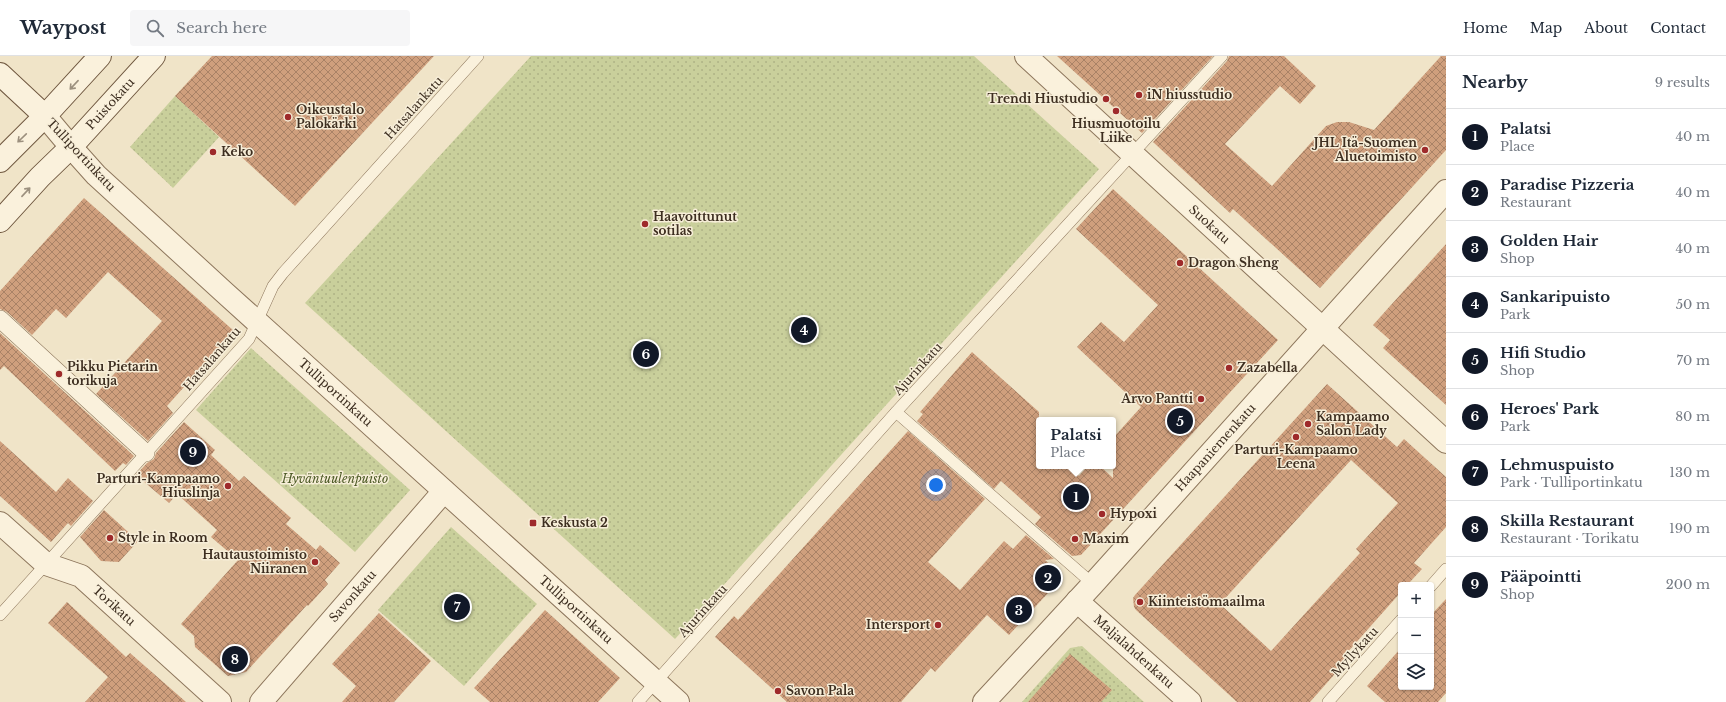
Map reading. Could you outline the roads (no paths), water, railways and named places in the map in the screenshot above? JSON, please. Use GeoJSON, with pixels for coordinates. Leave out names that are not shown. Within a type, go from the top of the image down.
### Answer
{"type":"FeatureCollection","features":[{"type":"Feature","properties":{"kind":"street"},"geometry":{"type":"LineString","coordinates":[[0,161],[45,116],[100,56]]}},
{"type":"Feature","properties":{"kind":"street","name":"Puistokatu"},"geometry":{"type":"LineString","coordinates":[[0,221],[40,177],[71,147],[154,56]]}},
{"type":"Feature","properties":{"kind":"street","name":"Suokatu"},"geometry":{"type":"LineString","coordinates":[[1026,56],[1446,442]]}},
{"type":"Feature","properties":{"kind":"street","name":"Tulliportinkatu"},"geometry":{"type":"LineString","coordinates":[[0,74],[45,116],[96,175],[678,702]]}},
{"type":"Feature","properties":{"kind":"street","name":"Haapaniemenkatu"},"geometry":{"type":"LineString","coordinates":[[984,702],[1093,584],[1446,191]]}},
{"type":"Feature","properties":{"kind":"street"},"geometry":{"type":"LineString","coordinates":[[0,319],[146,453]]}},
{"type":"Feature","properties":{"kind":"street","name":"Savonkatu"},"geometry":{"type":"LineString","coordinates":[[261,702],[444,491]]}},
{"type":"Feature","properties":{"kind":"street","name":"Torikatu"},"geometry":{"type":"LineString","coordinates":[[0,523],[46,564],[81,576],[220,702]]}},
{"type":"Feature","properties":{"kind":"street","name":"Maljalahdenkatu"},"geometry":{"type":"LineString","coordinates":[[1077,601],[1190,702]]}},
{"type":"Feature","properties":{"kind":"lane","name":"Hatsalankatu"},"geometry":{"type":"LineString","coordinates":[[0,615],[249,338],[273,286],[283,273],[478,56]]}},
{"type":"Feature","properties":{"kind":"lane","name":"Ajurinkatu"},"geometry":{"type":"LineString","coordinates":[[638,702],[896,412],[1222,56]]}},
{"type":"Feature","properties":{"kind":"lane"},"geometry":{"type":"LineString","coordinates":[[896,412],[1093,584]]}},
{"type":"Feature","properties":{"kind":"lane"},"geometry":{"type":"LineString","coordinates":[[1434,583],[1446,569]]}},
{"type":"Feature","properties":{"kind":"lane","name":"Myllykatu"},"geometry":{"type":"LineString","coordinates":[[1328,702],[1398,623]]}},
{"type":"Feature","properties":{"kind":"place","name":"iN hiusstudio"},"geometry":{"type":"Point","coordinates":[1139,95]}},
{"type":"Feature","properties":{"kind":"place","name":"Trendi Hiustudio"},"geometry":{"type":"Point","coordinates":[1106,99]}},
{"type":"Feature","properties":{"kind":"place","name":"Hiusmuotoilu Liike"},"geometry":{"type":"Point","coordinates":[1116,111]}},
{"type":"Feature","properties":{"kind":"place","name":"Oikeustalo Palokärki"},"geometry":{"type":"Point","coordinates":[288,117]}},
{"type":"Feature","properties":{"kind":"place","name":"JHL Itä-Suomen Aluetoimisto"},"geometry":{"type":"Point","coordinates":[1425,150]}},
{"type":"Feature","properties":{"kind":"place","name":"Keko"},"geometry":{"type":"Point","coordinates":[213,152]}},
{"type":"Feature","properties":{"kind":"place","name":"Haavoittunut sotilas"},"geometry":{"type":"Point","coordinates":[645,224]}},
{"type":"Feature","properties":{"kind":"place","name":"Dragon Sheng"},"geometry":{"type":"Point","coordinates":[1180,263]}},
{"type":"Feature","properties":{"kind":"place","name":"Sankaripuisto"},"geometry":{"type":"Point","coordinates":[804,330]}},
{"type":"Feature","properties":{"kind":"place","name":"Heroes' Park"},"geometry":{"type":"Point","coordinates":[646,354]}},
{"type":"Feature","properties":{"kind":"place","name":"Zazabella"},"geometry":{"type":"Point","coordinates":[1229,368]}},
{"type":"Feature","properties":{"kind":"place","name":"Pikku Pietarin torikuja"},"geometry":{"type":"Point","coordinates":[59,374]}},
{"type":"Feature","properties":{"kind":"place","name":"Arvo Pantti"},"geometry":{"type":"Point","coordinates":[1201,399]}},
{"type":"Feature","properties":{"kind":"place","name":"Hifi Studio"},"geometry":{"type":"Point","coordinates":[1180,421]}},
{"type":"Feature","properties":{"kind":"place","name":"Kampaamo Salon Lady"},"geometry":{"type":"Point","coordinates":[1308,424]}},
{"type":"Feature","properties":{"kind":"place","name":"Parturi-Kampaamo Leena"},"geometry":{"type":"Point","coordinates":[1296,437]}},
{"type":"Feature","properties":{"kind":"place","name":"Pääpointti"},"geometry":{"type":"Point","coordinates":[193,452]}},
{"type":"Feature","properties":{"kind":"place","name":"Parturi-Kampaamo Hiuslinja"},"geometry":{"type":"Point","coordinates":[228,486]}},
{"type":"Feature","properties":{"kind":"place","name":"Palatsi"},"geometry":{"type":"Point","coordinates":[1076,497]}},
{"type":"Feature","properties":{"kind":"place","name":"Hypoxi"},"geometry":{"type":"Point","coordinates":[1102,514]}},
{"type":"Feature","properties":{"kind":"place","name":"Keskusta 2"},"geometry":{"type":"Point","coordinates":[533,523]}},
{"type":"Feature","properties":{"kind":"place","name":"Style in Room"},"geometry":{"type":"Point","coordinates":[110,538]}},
{"type":"Feature","properties":{"kind":"place","name":"Maxim"},"geometry":{"type":"Point","coordinates":[1075,539]}},
{"type":"Feature","properties":{"kind":"place","name":"Hautaustoimisto Niiranen"},"geometry":{"type":"Point","coordinates":[315,562]}},
{"type":"Feature","properties":{"kind":"place","name":"Paradise Pizzeria"},"geometry":{"type":"Point","coordinates":[1048,578]}},
{"type":"Feature","properties":{"kind":"place","name":"Kiinteistömaailma"},"geometry":{"type":"Point","coordinates":[1140,602]}},
{"type":"Feature","properties":{"kind":"place","name":"Lehmuspuisto"},"geometry":{"type":"Point","coordinates":[457,607]}},
{"type":"Feature","properties":{"kind":"place","name":"Golden Hair"},"geometry":{"type":"Point","coordinates":[1019,610]}},
{"type":"Feature","properties":{"kind":"place","name":"Intersport"},"geometry":{"type":"Point","coordinates":[938,625]}},
{"type":"Feature","properties":{"kind":"place","name":"Skilla Restaurant"},"geometry":{"type":"Point","coordinates":[235,659]}},
{"type":"Feature","properties":{"kind":"place","name":"Savon Pala"},"geometry":{"type":"Point","coordinates":[778,691]}},
{"type":"Feature","properties":{"kind":"park label","name":"Hyväntuulenpuisto"},"geometry":{"type":"Point","coordinates":[335,479]}}]}
